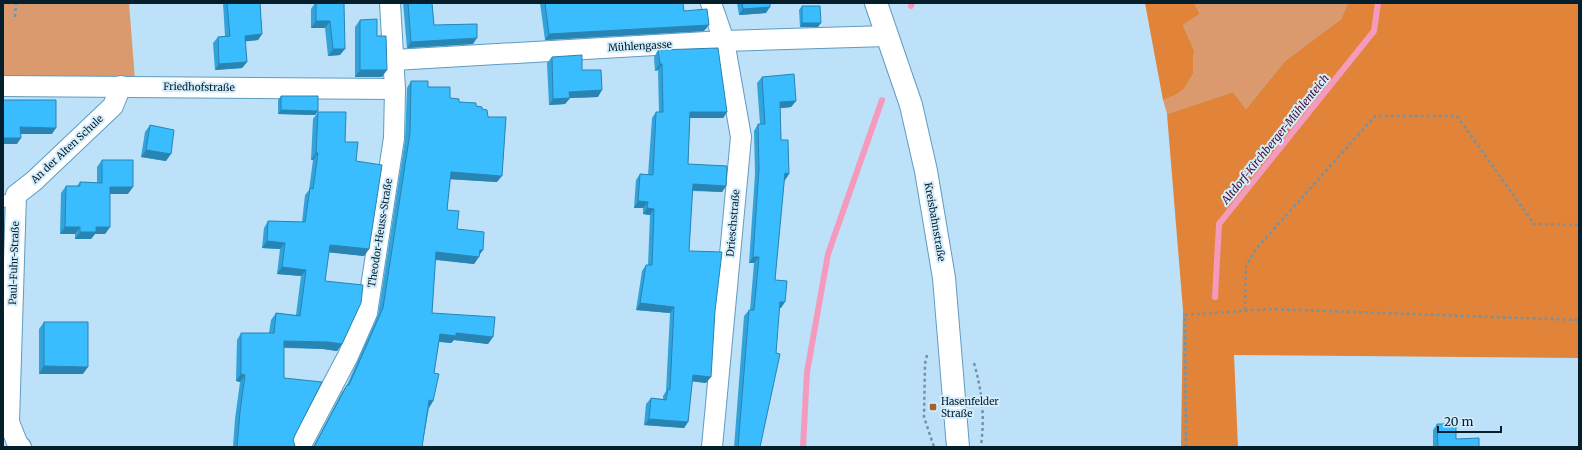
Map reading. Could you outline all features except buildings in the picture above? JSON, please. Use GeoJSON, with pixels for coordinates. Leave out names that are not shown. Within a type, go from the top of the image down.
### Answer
{"type":"FeatureCollection","features":[{"type":"Feature","properties":{"kind":"street","name":"Theodor-Heuss-Straße"},"geometry":{"type":"LineString","coordinates":[[300,447],[348,356],[367,313],[394,138],[395,88],[390,3]]}},
{"type":"Feature","properties":{"kind":"street","name":"Drieschstraße"},"geometry":{"type":"LineString","coordinates":[[711,3],[724,41],[741,137],[712,447]]}},
{"type":"Feature","properties":{"kind":"street","name":"Kreisbahnstraße"},"geometry":{"type":"LineString","coordinates":[[876,3],[911,105],[930,194],[944,278],[958,447]]}},
{"type":"Feature","properties":{"kind":"street","name":"Mühlengasse"},"geometry":{"type":"LineString","coordinates":[[394,60],[724,41],[887,36]]}},
{"type":"Feature","properties":{"kind":"street","name":"Friedhofstraße"},"geometry":{"type":"LineString","coordinates":[[3,86],[395,88]]}},
{"type":"Feature","properties":{"kind":"street","name":"An der Alten Schule"},"geometry":{"type":"LineString","coordinates":[[9,199],[34,181],[113,106],[121,86]]}},
{"type":"Feature","properties":{"kind":"street","name":"Paul-Fuhr-Straße"},"geometry":{"type":"LineString","coordinates":[[9,199],[9,422],[18,445],[21,447]]}},
{"type":"Feature","properties":{"kind":"path"},"geometry":{"type":"LineString","coordinates":[[16,3],[16,17]]}},
{"type":"Feature","properties":{"kind":"path"},"geometry":{"type":"LineString","coordinates":[[1245,310],[1246,266],[1255,250],[1375,116],[1456,116],[1534,224],[1579,225]]}},
{"type":"Feature","properties":{"kind":"path"},"geometry":{"type":"LineString","coordinates":[[1186,447],[1185,315],[1270,309],[1579,320]]}},
{"type":"Feature","properties":{"kind":"shaded area"},"geometry":{"type":"Polygon","coordinates":[[[3,3],[129,3],[135,80],[3,80],[3,3]]]}},
{"type":"Feature","properties":{"kind":"shaded area"},"geometry":{"type":"Polygon","coordinates":[[[1145,3],[1194,3],[1200,14],[1183,25],[1194,50],[1193,74],[1184,89],[1176,95],[1163,100],[1145,3]]]}},
{"type":"Feature","properties":{"kind":"shaded area"},"geometry":{"type":"Polygon","coordinates":[[[1194,3],[1348,3],[1341,19],[1285,61],[1246,109],[1233,92],[1167,114],[1163,100],[1176,95],[1184,89],[1193,74],[1194,50],[1183,25],[1200,14],[1194,3]]]}},
{"type":"Feature","properties":{"kind":"shaded area"},"geometry":{"type":"Polygon","coordinates":[[[1348,3],[1579,3],[1579,358],[1234,355],[1238,447],[1181,447],[1183,310],[1167,114],[1233,92],[1246,109],[1285,61],[1341,19],[1348,3]]]}},
{"type":"Feature","properties":{"kind":"waterway","name":"Altdorf-Kirchberger-Mühlenteich"},"geometry":{"type":"LineString","coordinates":[[1215,297],[1219,224],[1374,31],[1378,3]]}},
{"type":"Feature","properties":{"kind":"waterway"},"geometry":{"type":"LineString","coordinates":[[803,447],[807,372],[828,254],[882,100]]}},
{"type":"Feature","properties":{"kind":"place","name":"Hasenfelder Straße"},"geometry":{"type":"Point","coordinates":[933,407]}}]}
